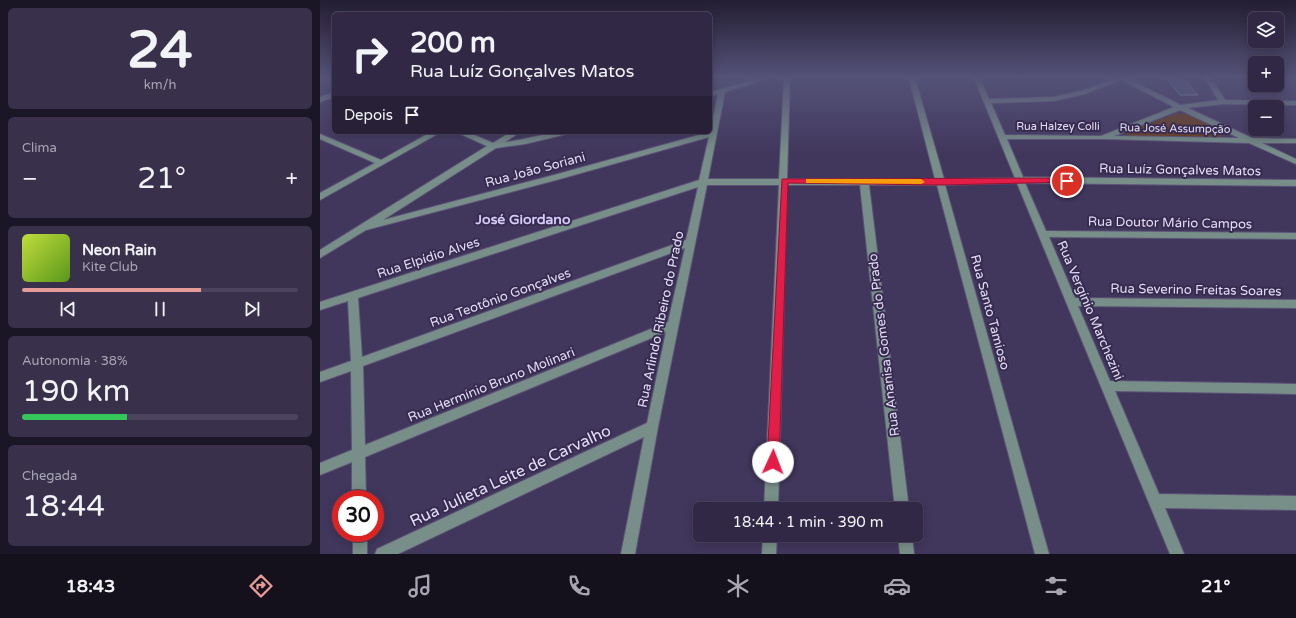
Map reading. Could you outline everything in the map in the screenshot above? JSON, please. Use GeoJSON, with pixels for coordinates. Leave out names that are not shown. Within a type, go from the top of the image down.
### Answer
{"type":"FeatureCollection","features":[{"type":"Feature","properties":{"kind":"street","name":"Rua Arlindo Ribeiro do Prado"},"geometry":{"type":"LineString","coordinates":[[628,554],[652,426],[719,104]]}},
{"type":"Feature","properties":{"kind":"street"},"geometry":{"type":"LineString","coordinates":[[771,502],[787,104]]}},
{"type":"Feature","properties":{"kind":"street","name":"Rua Santo Tamioso"},"geometry":{"type":"LineString","coordinates":[[919,104],[1042,554]]}},
{"type":"Feature","properties":{"kind":"street","name":"Rua Vergínio Marchezini"},"geometry":{"type":"LineString","coordinates":[[988,104],[1108,386],[1177,554]]}},
{"type":"Feature","properties":{"kind":"street"},"geometry":{"type":"LineString","coordinates":[[1174,104],[1296,162]]}},
{"type":"Feature","properties":{"kind":"street","name":"Rua Halzey Colli"},"geometry":{"type":"LineString","coordinates":[[1002,137],[1102,138],[1180,107],[1207,104]]}},
{"type":"Feature","properties":{"kind":"street"},"geometry":{"type":"LineString","coordinates":[[320,197],[432,134]]}},
{"type":"Feature","properties":{"kind":"street"},"geometry":{"type":"LineString","coordinates":[[465,134],[493,146],[525,142],[556,134]]}},
{"type":"Feature","properties":{"kind":"street"},"geometry":{"type":"LineString","coordinates":[[320,255],[513,134]]}},
{"type":"Feature","properties":{"kind":"street","name":"Rua João Soriani"},"geometry":{"type":"LineString","coordinates":[[363,228],[557,177],[709,134]]}},
{"type":"Feature","properties":{"kind":"street"},"geometry":{"type":"LineString","coordinates":[[320,136],[381,163]]}},
{"type":"Feature","properties":{"kind":"street","name":"Rua José Assumpção"},"geometry":{"type":"LineString","coordinates":[[1102,138],[1296,141]]}},
{"type":"Feature","properties":{"kind":"street","name":"Rua Luíz Gonçalves Matos"},"geometry":{"type":"LineString","coordinates":[[703,182],[941,182],[1021,180],[1296,183]]}},
{"type":"Feature","properties":{"kind":"street","name":"Rua Ananisa Gomes do Prado"},"geometry":{"type":"LineString","coordinates":[[864,181],[901,502]]}},
{"type":"Feature","properties":{"kind":"street","name":"Rua Elpídio Alves"},"geometry":{"type":"LineString","coordinates":[[320,306],[703,182]]}},
{"type":"Feature","properties":{"kind":"street","name":"Rua Doutor Mário Campos"},"geometry":{"type":"LineString","coordinates":[[1044,234],[1296,236]]}},
{"type":"Feature","properties":{"kind":"street","name":"Rua Teotônio Gonçalves"},"geometry":{"type":"LineString","coordinates":[[320,377],[690,242]]}},
{"type":"Feature","properties":{"kind":"street"},"geometry":{"type":"LineString","coordinates":[[353,295],[357,364],[359,490]]}},
{"type":"Feature","properties":{"kind":"street","name":"Rua Severino Freitas Soares"},"geometry":{"type":"LineString","coordinates":[[1072,302],[1296,304]]}},
{"type":"Feature","properties":{"kind":"street","name":"Rua Hermínio Bruno Molinari"},"geometry":{"type":"LineString","coordinates":[[320,469],[673,325]]}},
{"type":"Feature","properties":{"kind":"street"},"geometry":{"type":"LineString","coordinates":[[1108,386],[1296,389]]}},
{"type":"Feature","properties":{"kind":"street","name":"Rua Julieta Leite de Carvalho"},"geometry":{"type":"LineString","coordinates":[[382,554],[652,426]]}},
{"type":"Feature","properties":{"kind":"street"},"geometry":{"type":"LineString","coordinates":[[1155,501],[1296,503]]}},
{"type":"Feature","properties":{"kind":"street"},"geometry":{"type":"LineString","coordinates":[[360,542],[360,554]]}},
{"type":"Feature","properties":{"kind":"street"},"geometry":{"type":"LineString","coordinates":[[770,542],[770,554]]}},
{"type":"Feature","properties":{"kind":"street"},"geometry":{"type":"LineString","coordinates":[[906,542],[907,554]]}},
{"type":"Feature","properties":{"kind":"shaded area"},"geometry":{"type":"Polygon","coordinates":[[[1178,113],[1190,115],[1220,130],[1222,132],[1222,137],[1130,136],[1126,134],[1127,132],[1178,113]]]}},
{"type":"Feature","properties":{"kind":"slow traffic"},"geometry":{"type":"LineString","coordinates":[[809,181],[921,182]]}},
{"type":"Feature","properties":{"kind":"district","name":"José Giordano"},"geometry":{"type":"Point","coordinates":[523,219]}},
{"type":"Feature","properties":{"kind":"route"},"geometry":{"type":"LineString","coordinates":[[773,462],[784,181],[1067,181]]}}]}
